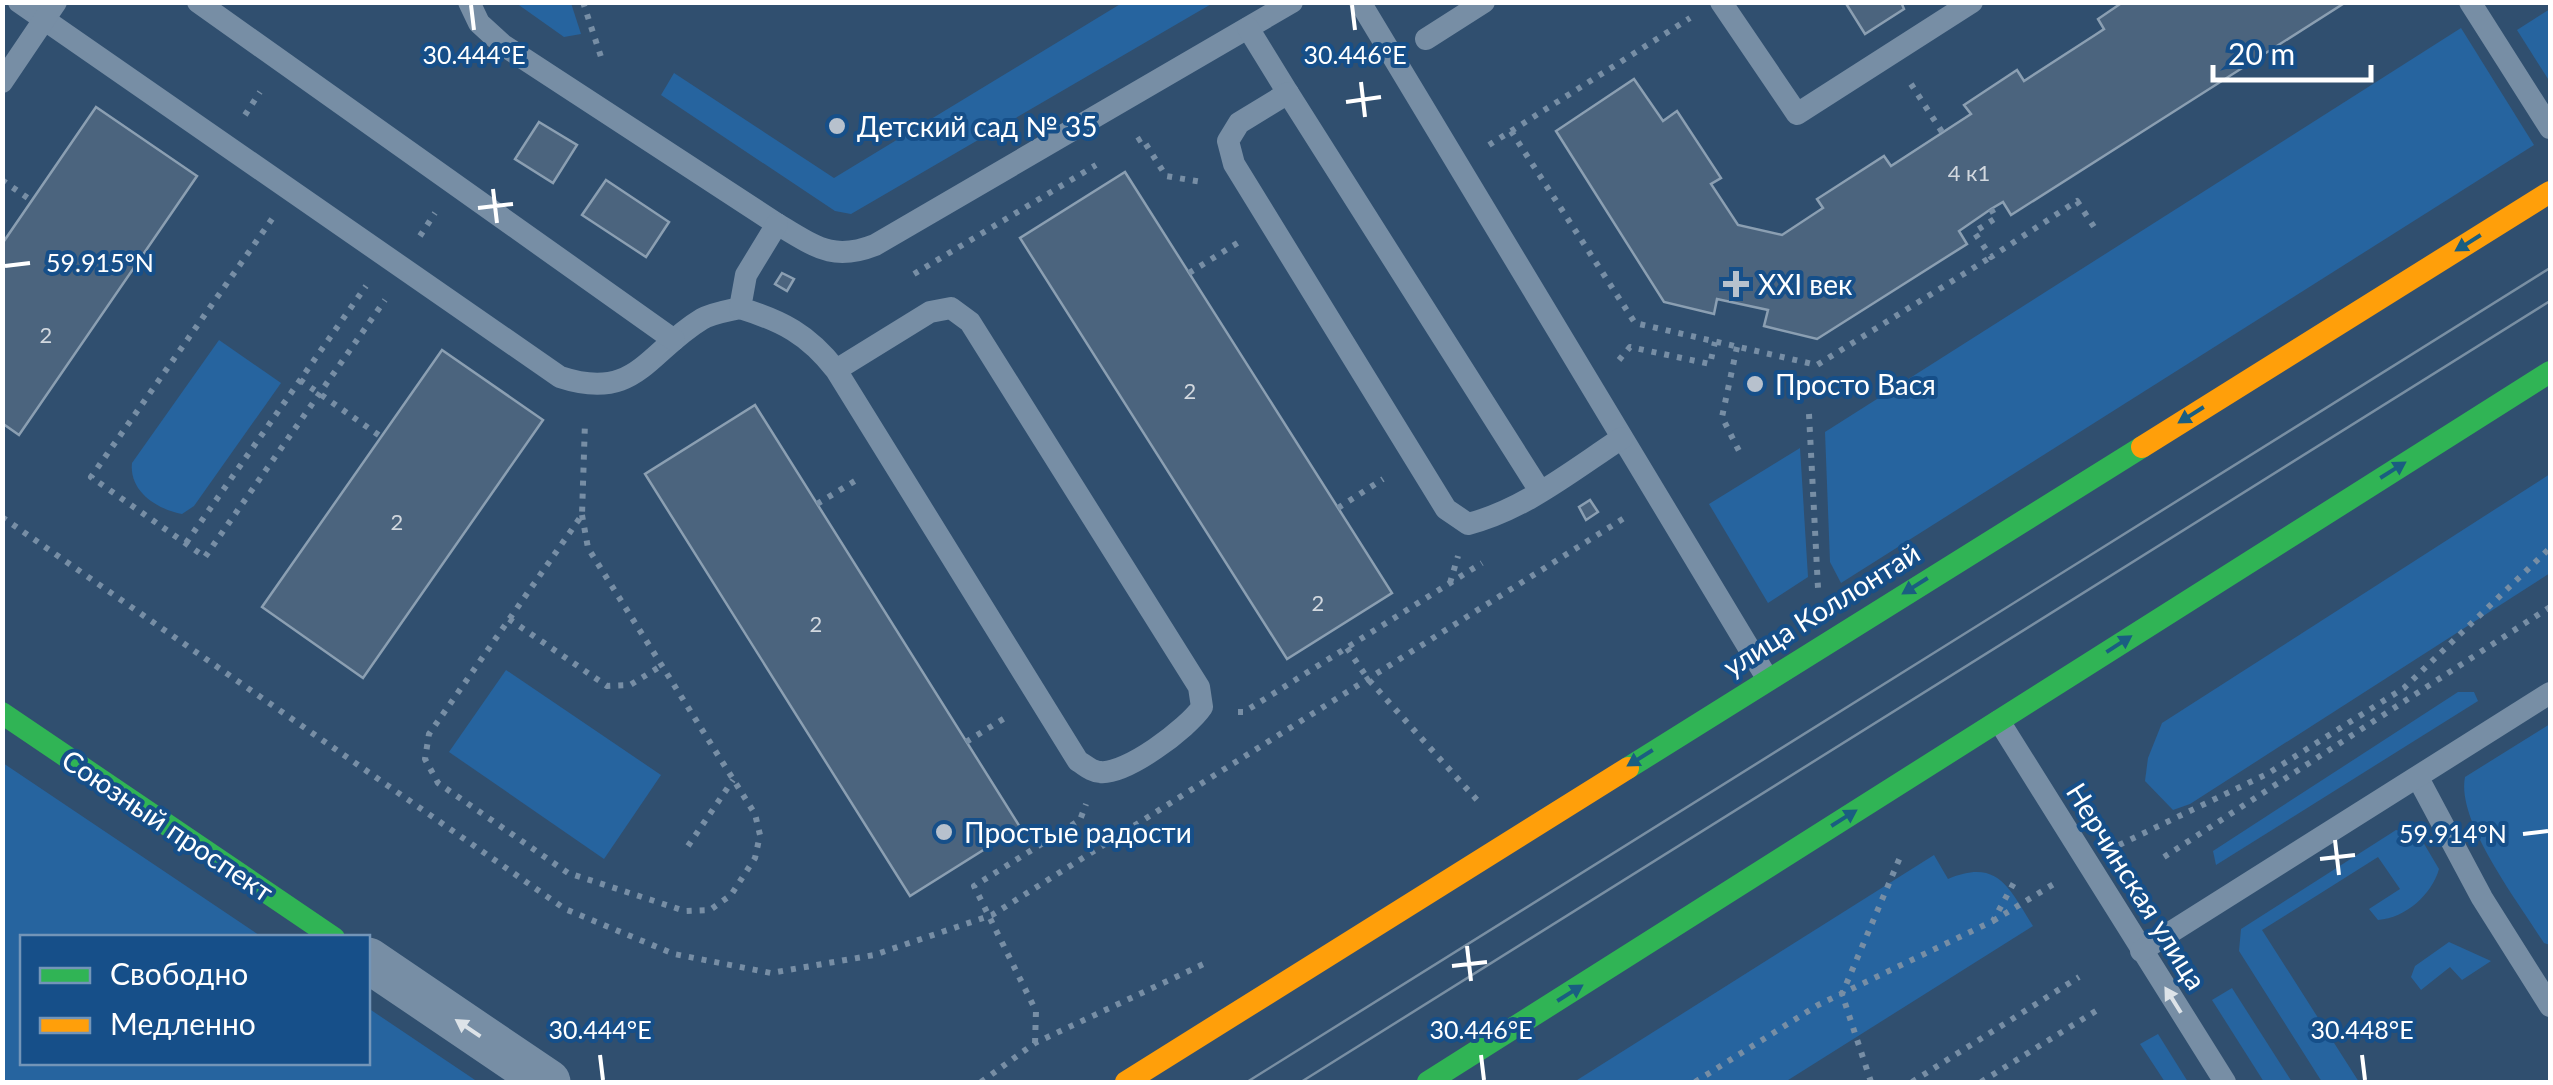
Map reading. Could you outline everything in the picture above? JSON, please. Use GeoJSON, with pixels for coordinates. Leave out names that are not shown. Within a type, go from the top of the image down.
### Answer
{"type":"FeatureCollection","features":[{"type":"Feature","properties":{"kind":"main road","name":"улица Коллонтай"},"geometry":{"type":"LineString","coordinates":[[1126,1082],[2550,192]]}},
{"type":"Feature","properties":{"kind":"main road"},"geometry":{"type":"LineString","coordinates":[[1428,1082],[2550,372]]}},
{"type":"Feature","properties":{"kind":"main road","name":"Союзный проспект"},"geometry":{"type":"LineString","coordinates":[[2,713],[330,935]]}},
{"type":"Feature","properties":{"kind":"street"},"geometry":{"type":"LineString","coordinates":[[370,961],[548,1082]]}},
{"type":"Feature","properties":{"kind":"lane"},"geometry":{"type":"LineString","coordinates":[[19,2],[50,11],[224,145],[560,377],[586,386],[610,385],[635,376],[705,317],[740,308],[786,322],[814,342],[836,370],[1078,761],[1096,773],[1117,770],[1191,724],[1202,707],[1199,687],[970,322],[950,308],[930,312],[836,370]]}},
{"type":"Feature","properties":{"kind":"lane"},"geometry":{"type":"LineString","coordinates":[[198,2],[674,340]]}},
{"type":"Feature","properties":{"kind":"lane"},"geometry":{"type":"LineString","coordinates":[[469,2],[479,23],[503,46],[777,224],[823,250],[850,256],[876,246],[1292,2]]}},
{"type":"Feature","properties":{"kind":"lane"},"geometry":{"type":"LineString","coordinates":[[1360,2],[1767,678]]}},
{"type":"Feature","properties":{"kind":"lane"},"geometry":{"type":"LineString","coordinates":[[1426,39],[1484,2]]}},
{"type":"Feature","properties":{"kind":"lane"},"geometry":{"type":"LineString","coordinates":[[1721,2],[1797,114],[1972,2]]}},
{"type":"Feature","properties":{"kind":"lane"},"geometry":{"type":"LineString","coordinates":[[2470,2],[2550,128]]}},
{"type":"Feature","properties":{"kind":"lane"},"geometry":{"type":"LineString","coordinates":[[2,82],[50,11]]}},
{"type":"Feature","properties":{"kind":"lane"},"geometry":{"type":"LineString","coordinates":[[1248,28],[1540,491]]}},
{"type":"Feature","properties":{"kind":"lane"},"geometry":{"type":"LineString","coordinates":[[1288,93],[1239,123],[1228,141],[1234,164],[1446,509],[1468,524],[1498,516],[1622,438]]}},
{"type":"Feature","properties":{"kind":"lane"},"geometry":{"type":"LineString","coordinates":[[740,308],[746,276],[777,224]]}},
{"type":"Feature","properties":{"kind":"lane"},"geometry":{"type":"LineString","coordinates":[[2141,950],[2550,693]]}},
{"type":"Feature","properties":{"kind":"lane","name":"Нерчинская улица"},"geometry":{"type":"LineString","coordinates":[[1999,721],[2225,1082]]}},
{"type":"Feature","properties":{"kind":"lane"},"geometry":{"type":"LineString","coordinates":[[2418,778],[2482,898],[2550,1006]]}},
{"type":"Feature","properties":{"kind":"path"},"geometry":{"type":"LineString","coordinates":[[584,2],[604,68],[590,59]]}},
{"type":"Feature","properties":{"kind":"path"},"geometry":{"type":"LineString","coordinates":[[1483,148],[1699,12]]}},
{"type":"Feature","properties":{"kind":"path"},"geometry":{"type":"LineString","coordinates":[[224,145],[282,61]]}},
{"type":"Feature","properties":{"kind":"path"},"geometry":{"type":"LineString","coordinates":[[1928,110],[1942,132]]}},
{"type":"Feature","properties":{"kind":"path"},"geometry":{"type":"LineString","coordinates":[[1511,130],[1635,323],[1818,365],[2077,200],[2098,233]]}},
{"type":"Feature","properties":{"kind":"path"},"geometry":{"type":"LineString","coordinates":[[1124,148],[1142,138],[1166,176],[1200,184],[1234,164]]}},
{"type":"Feature","properties":{"kind":"path"},"geometry":{"type":"LineString","coordinates":[[904,280],[1108,158]]}},
{"type":"Feature","properties":{"kind":"path"},"geometry":{"type":"LineString","coordinates":[[2,180],[32,201]]}},
{"type":"Feature","properties":{"kind":"path"},"geometry":{"type":"LineString","coordinates":[[186,543],[300,380],[397,264],[455,185]]}},
{"type":"Feature","properties":{"kind":"path"},"geometry":{"type":"LineString","coordinates":[[292,191],[91,477],[205,557],[319,394],[397,264]]}},
{"type":"Feature","properties":{"kind":"path"},"geometry":{"type":"LineString","coordinates":[[1991,210],[1996,218],[1974,232],[1991,257]]}},
{"type":"Feature","properties":{"kind":"path"},"geometry":{"type":"LineString","coordinates":[[1189,273],[1270,222]]}},
{"type":"Feature","properties":{"kind":"path"},"geometry":{"type":"LineString","coordinates":[[1614,364],[1628,354],[1630,347],[1710,364],[1714,342]]}},
{"type":"Feature","properties":{"kind":"path"},"geometry":{"type":"LineString","coordinates":[[1737,347],[1722,417],[1738,451]]}},
{"type":"Feature","properties":{"kind":"path"},"geometry":{"type":"LineString","coordinates":[[300,380],[380,436]]}},
{"type":"Feature","properties":{"kind":"path"},"geometry":{"type":"LineString","coordinates":[[582,515],[429,734],[425,759],[438,782],[568,873],[685,911],[710,910],[730,895],[755,858],[760,835],[754,814],[588,548],[582,515],[586,386]]}},
{"type":"Feature","properties":{"kind":"path"},"geometry":{"type":"LineString","coordinates":[[1809,414],[1818,588]]}},
{"type":"Feature","properties":{"kind":"path"},"geometry":{"type":"LineString","coordinates":[[817,504],[891,458]]}},
{"type":"Feature","properties":{"kind":"path"},"geometry":{"type":"LineString","coordinates":[[1338,508],[1415,459]]}},
{"type":"Feature","properties":{"kind":"path"},"geometry":{"type":"LineString","coordinates":[[2,518],[565,909],[674,954],[770,973],[874,955],[992,914],[1658,497]]}},
{"type":"Feature","properties":{"kind":"path"},"geometry":{"type":"LineString","coordinates":[[1695,1082],[1842,994],[1993,920],[2145,829],[2267,774],[2404,688],[2550,548]]}},
{"type":"Feature","properties":{"kind":"path"},"geometry":{"type":"LineString","coordinates":[[1202,707],[1244,712],[1497,554]]}},
{"type":"Feature","properties":{"kind":"path"},"geometry":{"type":"LineString","coordinates":[[2164,858],[2550,608]]}},
{"type":"Feature","properties":{"kind":"path"},"geometry":{"type":"LineString","coordinates":[[509,620],[607,686],[630,685],[662,666]]}},
{"type":"Feature","properties":{"kind":"path"},"geometry":{"type":"LineString","coordinates":[[1347,648],[1368,679],[1478,801]]}},
{"type":"Feature","properties":{"kind":"path"},"geometry":{"type":"LineString","coordinates":[[1035,1044],[1036,1011],[992,914],[974,886],[1080,820],[1096,773]]}},
{"type":"Feature","properties":{"kind":"path"},"geometry":{"type":"LineString","coordinates":[[688,846],[733,780]]}},
{"type":"Feature","properties":{"kind":"path"},"geometry":{"type":"LineString","coordinates":[[1872,1082],[1842,994],[1902,856]]}},
{"type":"Feature","properties":{"kind":"path"},"geometry":{"type":"LineString","coordinates":[[1993,920],[2017,877]]}},
{"type":"Feature","properties":{"kind":"path"},"geometry":{"type":"LineString","coordinates":[[981,1082],[1035,1044],[1212,960]]}},
{"type":"Feature","properties":{"kind":"path"},"geometry":{"type":"LineString","coordinates":[[1912,1082],[2079,977]]}},
{"type":"Feature","properties":{"kind":"path"},"geometry":{"type":"LineString","coordinates":[[1981,1082],[2099,1009]]}},
{"type":"Feature","properties":{"kind":"shaded area"},"geometry":{"type":"Polygon","coordinates":[[[516,3],[571,3],[581,34],[564,37],[516,3]]]}},
{"type":"Feature","properties":{"kind":"shaded area"},"geometry":{"type":"Polygon","coordinates":[[[1122,3],[1213,3],[851,214],[835,211],[661,95],[674,73],[834,178],[1122,3]]]}},
{"type":"Feature","properties":{"kind":"shaded area"},"geometry":{"type":"Polygon","coordinates":[[[2550,9],[2550,82],[2517,30],[2550,9]]]}},
{"type":"Feature","properties":{"kind":"shaded area"},"geometry":{"type":"Polygon","coordinates":[[[2461,28],[2534,145],[1841,583],[1830,562],[1825,432],[2461,28]]]}},
{"type":"Feature","properties":{"kind":"shaded area"},"geometry":{"type":"Polygon","coordinates":[[[219,340],[281,383],[194,506],[182,514],[146,497],[135,482],[132,463],[219,340]]]}},
{"type":"Feature","properties":{"kind":"shaded area"},"geometry":{"type":"Polygon","coordinates":[[[1800,448],[1808,577],[1768,603],[1709,504],[1800,448]]]}},
{"type":"Feature","properties":{"kind":"shaded area"},"geometry":{"type":"Polygon","coordinates":[[[2550,474],[2550,573],[2190,804],[2173,810],[2145,781],[2148,758],[2162,723],[2550,474]]]}},
{"type":"Feature","properties":{"kind":"shaded area"},"geometry":{"type":"Polygon","coordinates":[[[506,670],[661,775],[604,859],[449,752],[506,670]]]}},
{"type":"Feature","properties":{"kind":"shaded area"},"geometry":{"type":"Polygon","coordinates":[[[2458,692],[2474,692],[2478,701],[2216,865],[2213,851],[2458,692]]]}},
{"type":"Feature","properties":{"kind":"shaded area"},"geometry":{"type":"Polygon","coordinates":[[[2550,724],[2550,945],[2544,943],[2480,839],[2470,816],[2465,777],[2550,724]]]}},
{"type":"Feature","properties":{"kind":"shaded area"},"geometry":{"type":"Polygon","coordinates":[[[3,763],[259,935],[20,935],[20,1065],[370,1065],[370,1009],[478,1082],[3,1082],[3,763]]]}},
{"type":"Feature","properties":{"kind":"shaded area"},"geometry":{"type":"Polygon","coordinates":[[[2396,830],[2420,837],[2439,869],[2430,887],[2408,910],[2378,920],[2369,909],[2400,889],[2378,857],[2262,930],[2359,1082],[2322,1082],[2239,951],[2241,929],[2396,830]]]}},
{"type":"Feature","properties":{"kind":"shaded area"},"geometry":{"type":"Polygon","coordinates":[[[1934,855],[1948,879],[1979,872],[2000,880],[2033,926],[1785,1082],[1574,1082],[1934,855]]]}},
{"type":"Feature","properties":{"kind":"shaded area"},"geometry":{"type":"Polygon","coordinates":[[[2449,942],[2491,961],[2462,980],[2450,967],[2421,990],[2411,977],[2415,966],[2449,942]]]}},
{"type":"Feature","properties":{"kind":"shaded area"},"geometry":{"type":"Polygon","coordinates":[[[2232,988],[2292,1082],[2264,1082],[2212,1000],[2232,988]]]}},
{"type":"Feature","properties":{"kind":"shaded area"},"geometry":{"type":"Polygon","coordinates":[[[2158,1034],[2188,1082],[2165,1082],[2140,1044],[2158,1034]]]}},
{"type":"Feature","properties":{"kind":"building"},"geometry":{"type":"Polygon","coordinates":[[[1845,2],[1901,2],[1904,9],[1865,34],[1845,2]]]}},
{"type":"Feature","properties":{"kind":"building"},"geometry":{"type":"Polygon","coordinates":[[[2123,2],[2346,2],[2011,215],[2003,202],[1991,209],[1959,231],[1967,244],[1817,339],[1764,326],[1768,310],[1717,299],[1714,314],[1664,302],[1556,131],[1634,79],[1663,121],[1677,111],[1721,178],[1711,184],[1738,225],[1782,235],[1823,208],[1817,199],[1884,156],[1891,166],[1971,114],[1964,105],[2017,70],[2024,81],[2104,29],[2098,19],[2123,2]]]}},
{"type":"Feature","properties":{"kind":"building"},"geometry":{"type":"Polygon","coordinates":[[[96,107],[197,176],[19,435],[2,423],[2,244],[96,107]]]}},
{"type":"Feature","properties":{"kind":"building"},"geometry":{"type":"Polygon","coordinates":[[[539,122],[577,145],[553,183],[515,159],[539,122]]]}},
{"type":"Feature","properties":{"kind":"building"},"geometry":{"type":"Polygon","coordinates":[[[1125,172],[1392,593],[1287,659],[1020,238],[1125,172]]]}},
{"type":"Feature","properties":{"kind":"building"},"geometry":{"type":"Polygon","coordinates":[[[606,180],[669,222],[646,257],[582,215],[606,180]]]}},
{"type":"Feature","properties":{"kind":"building"},"geometry":{"type":"Polygon","coordinates":[[[782,273],[794,279],[787,291],[775,284],[782,273]]]}},
{"type":"Feature","properties":{"kind":"building"},"geometry":{"type":"Polygon","coordinates":[[[442,350],[543,420],[363,678],[262,607],[442,350]]]}},
{"type":"Feature","properties":{"kind":"building"},"geometry":{"type":"Polygon","coordinates":[[[755,405],[1020,827],[910,896],[645,474],[755,405]]]}},
{"type":"Feature","properties":{"kind":"building"},"geometry":{"type":"Polygon","coordinates":[[[1590,500],[1598,512],[1586,520],[1579,507],[1590,500]]]}},
{"type":"Feature","properties":{"kind":"tram line"},"geometry":{"type":"LineString","coordinates":[[1247,1082],[2550,268]]}},
{"type":"Feature","properties":{"kind":"tram line"},"geometry":{"type":"LineString","coordinates":[[1301,1082],[2550,301]]}},
{"type":"Feature","properties":{"kind":"traffic: fast"},"geometry":{"type":"LineString","coordinates":[[1428,1082],[2550,372]]}},
{"type":"Feature","properties":{"kind":"traffic: fast"},"geometry":{"type":"LineString","coordinates":[[1628,768],[2142,447]]}},
{"type":"Feature","properties":{"kind":"traffic: fast"},"geometry":{"type":"LineString","coordinates":[[2,713],[330,935]]}},
{"type":"Feature","properties":{"kind":"traffic: slow"},"geometry":{"type":"LineString","coordinates":[[2142,447],[2550,192]]}},
{"type":"Feature","properties":{"kind":"traffic: slow"},"geometry":{"type":"LineString","coordinates":[[1126,1082],[1628,768]]}},
{"type":"Feature","properties":{"kind":"place","name":"Детский сад № 35"},"geometry":{"type":"Point","coordinates":[837,126]}},
{"type":"Feature","properties":{"kind":"place","name":"XXI век"},"geometry":{"type":"Point","coordinates":[1736,284]}},
{"type":"Feature","properties":{"kind":"place","name":"Просто Вася"},"geometry":{"type":"Point","coordinates":[1755,384]}},
{"type":"Feature","properties":{"kind":"place","name":"Простые радости"},"geometry":{"type":"Point","coordinates":[944,832]}}]}
